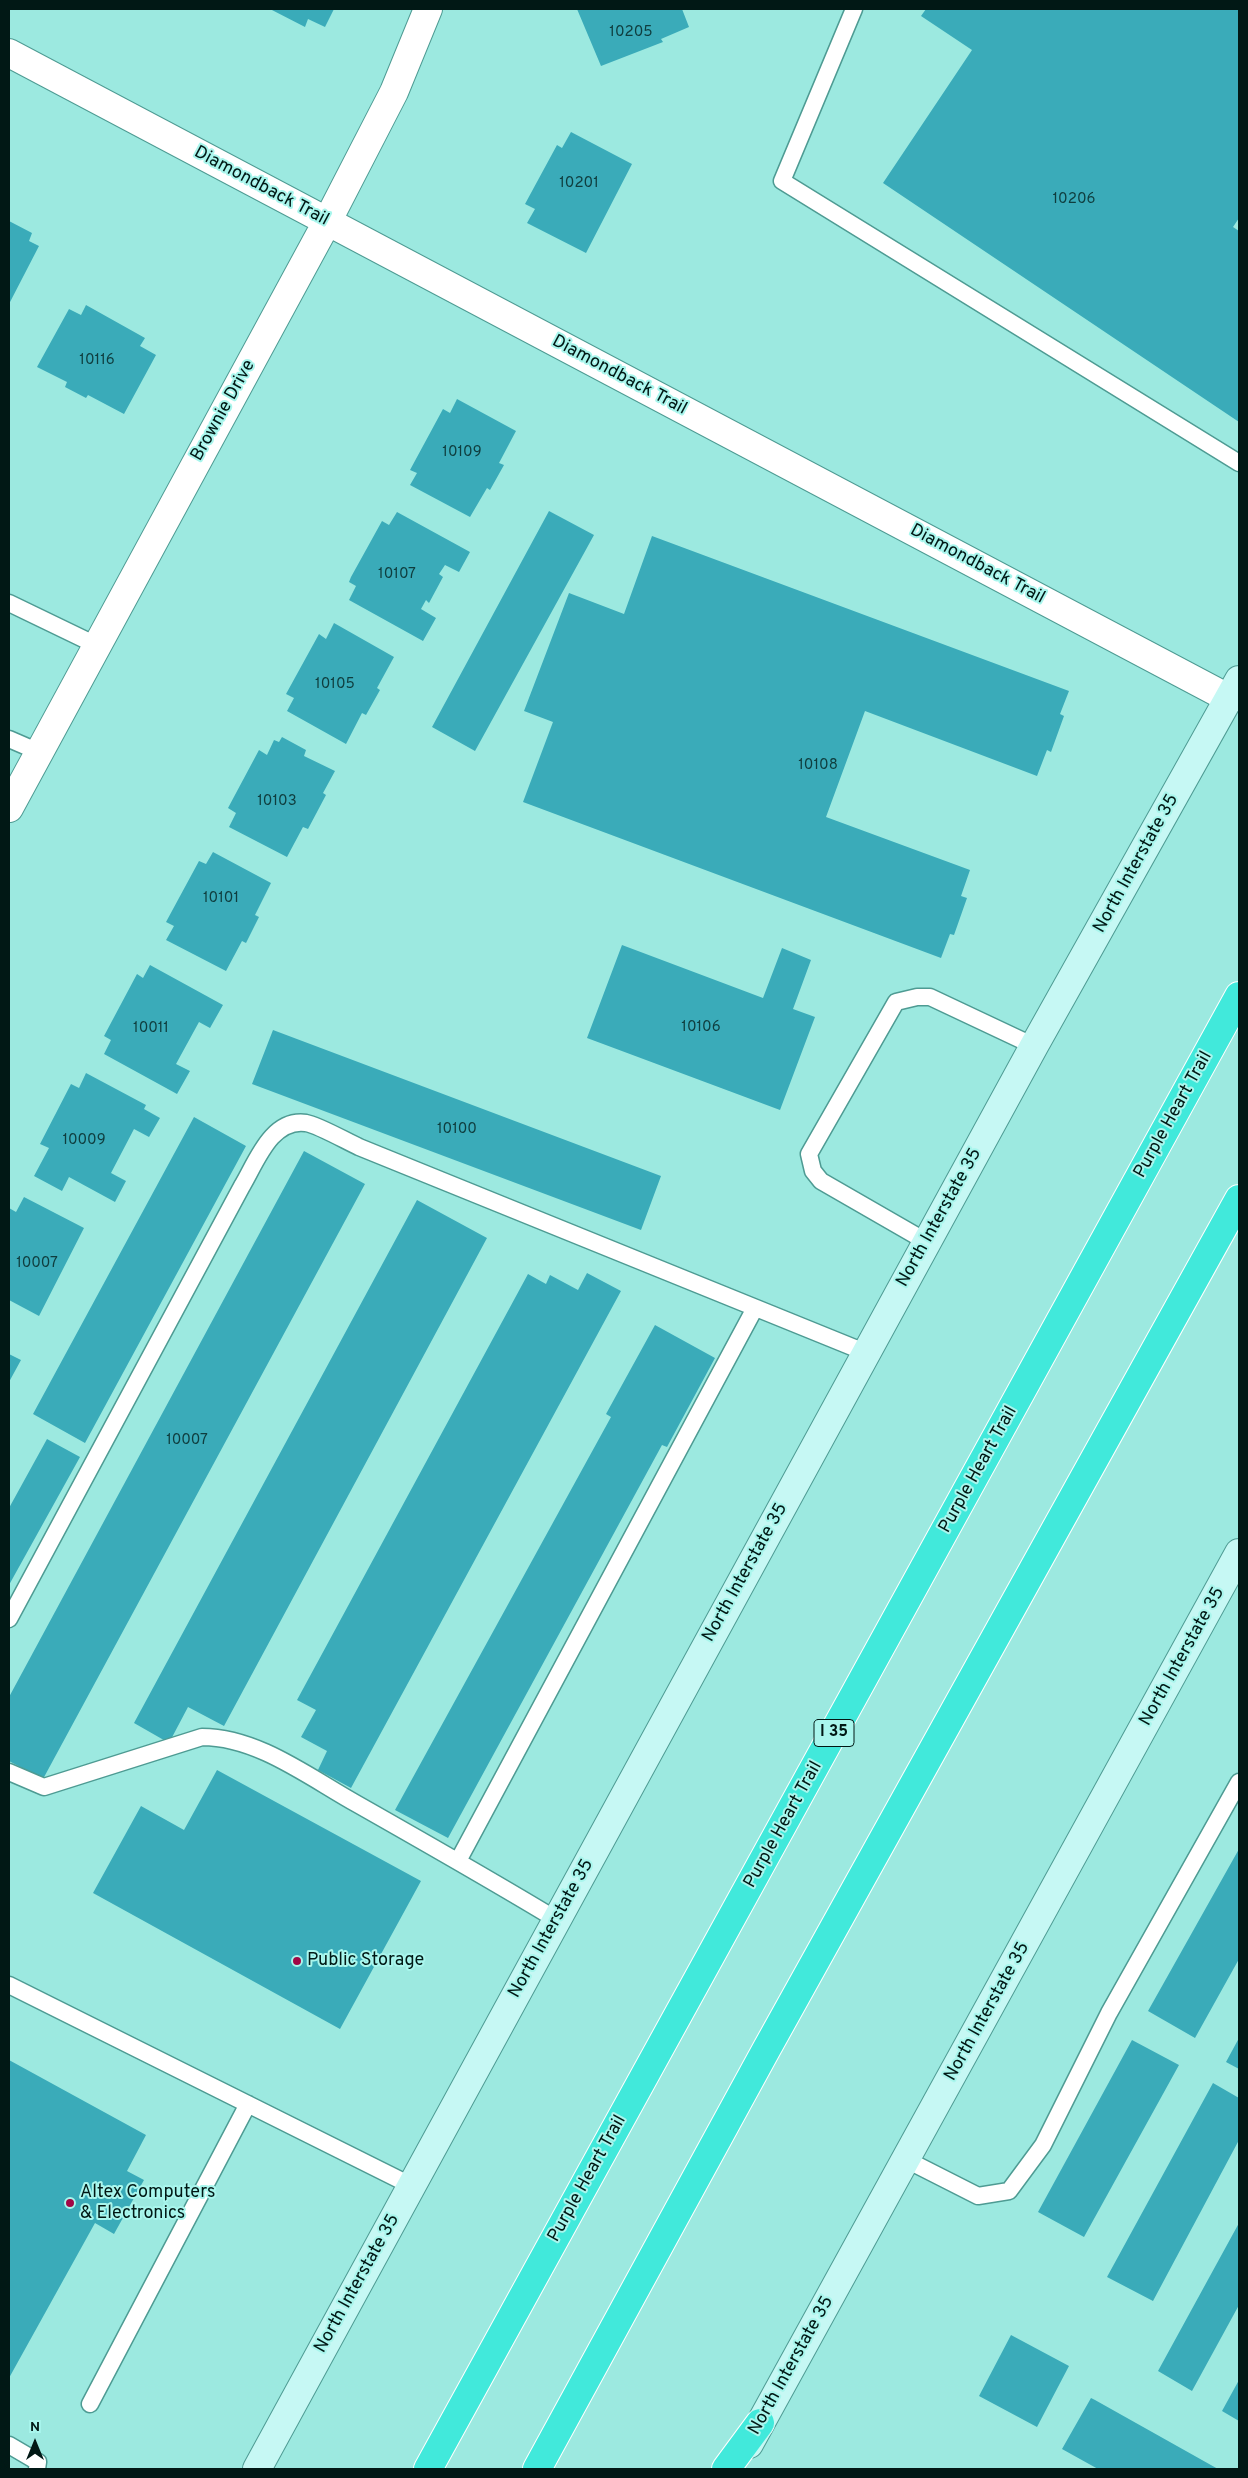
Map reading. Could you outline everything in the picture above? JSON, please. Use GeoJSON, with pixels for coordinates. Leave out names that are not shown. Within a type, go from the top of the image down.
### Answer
{"type":"FeatureCollection","features":[{"type":"Feature","properties":{"kind":"highway","name":"Purple Heart Trail"},"geometry":{"type":"LineString","coordinates":[[428,2469],[1239,996]]}},
{"type":"Feature","properties":{"kind":"highway"},"geometry":{"type":"LineString","coordinates":[[537,2469],[766,2050],[1239,1199]]}},
{"type":"Feature","properties":{"kind":"highway"},"geometry":{"type":"LineString","coordinates":[[726,2469],[760,2423]]}},
{"type":"Feature","properties":{"kind":"main road","name":"North Interstate 35"},"geometry":{"type":"LineString","coordinates":[[257,2469],[1034,1046],[1234,689]]}},
{"type":"Feature","properties":{"kind":"main road","name":"North Interstate 35"},"geometry":{"type":"LineString","coordinates":[[735,2469],[907,2160],[1239,1553]]}},
{"type":"Feature","properties":{"kind":"street","name":"Brownie Drive"},"geometry":{"type":"LineString","coordinates":[[9,808],[327,222],[394,92],[428,9]]}},
{"type":"Feature","properties":{"kind":"street","name":"Diamondback Trail"},"geometry":{"type":"LineString","coordinates":[[9,53],[327,222],[1234,689]]}},
{"type":"Feature","properties":{"kind":"lane"},"geometry":{"type":"LineString","coordinates":[[854,9],[782,181],[1239,463]]}},
{"type":"Feature","properties":{"kind":"lane"},"geometry":{"type":"LineString","coordinates":[[9,603],[96,645]]}},
{"type":"Feature","properties":{"kind":"lane"},"geometry":{"type":"LineString","coordinates":[[9,739],[39,752]]}},
{"type":"Feature","properties":{"kind":"lane"},"geometry":{"type":"LineString","coordinates":[[927,1242],[821,1181],[813,1171],[809,1154],[896,1002],[917,997],[930,997],[1034,1046]]}},
{"type":"Feature","properties":{"kind":"lane"},"geometry":{"type":"LineString","coordinates":[[9,1619],[242,1186],[271,1136],[289,1125],[306,1123],[866,1353]]}},
{"type":"Feature","properties":{"kind":"lane"},"geometry":{"type":"LineString","coordinates":[[458,1861],[755,1308]]}},
{"type":"Feature","properties":{"kind":"lane"},"geometry":{"type":"LineString","coordinates":[[9,1772],[44,1787],[202,1737],[218,1737],[262,1751],[458,1861],[557,1920]]}},
{"type":"Feature","properties":{"kind":"lane"},"geometry":{"type":"LineString","coordinates":[[907,2160],[978,2196],[1009,2191],[1043,2145],[1109,2013],[1239,1782]]}},
{"type":"Feature","properties":{"kind":"lane"},"geometry":{"type":"LineString","coordinates":[[9,1985],[412,2186]]}},
{"type":"Feature","properties":{"kind":"lane"},"geometry":{"type":"LineString","coordinates":[[90,2404],[248,2104]]}},
{"type":"Feature","properties":{"kind":"lane"},"geometry":{"type":"LineString","coordinates":[[9,2445],[38,2462],[37,2469]]}},
{"type":"Feature","properties":{"kind":"building"},"geometry":{"type":"Polygon","coordinates":[[[270,9],[334,9],[325,27],[308,19],[305,27],[270,9]]]}},
{"type":"Feature","properties":{"kind":"building"},"geometry":{"type":"Polygon","coordinates":[[[577,9],[682,9],[689,27],[661,39],[663,42],[601,66],[577,9]]]}},
{"type":"Feature","properties":{"kind":"building"},"geometry":{"type":"Polygon","coordinates":[[[926,9],[1239,9],[1239,218],[1233,227],[1239,231],[1239,422],[883,183],[972,50],[921,16],[926,9]]]}},
{"type":"Feature","properties":{"kind":"building"},"geometry":{"type":"Polygon","coordinates":[[[571,132],[632,164],[586,253],[527,223],[535,209],[525,204],[557,145],[562,148],[571,132]]]}},
{"type":"Feature","properties":{"kind":"building"},"geometry":{"type":"Polygon","coordinates":[[[9,221],[32,233],[29,241],[39,246],[9,304],[9,221]]]}},
{"type":"Feature","properties":{"kind":"building"},"geometry":{"type":"Polygon","coordinates":[[[86,305],[145,338],[140,346],[156,355],[124,414],[88,395],[86,398],[65,387],[67,382],[37,367],[69,309],[81,315],[86,305]]]}},
{"type":"Feature","properties":{"kind":"building"},"geometry":{"type":"Polygon","coordinates":[[[457,399],[516,431],[499,463],[504,465],[490,490],[487,488],[470,517],[410,485],[417,473],[410,470],[443,409],[450,413],[457,399]]]}},
{"type":"Feature","properties":{"kind":"building"},"geometry":{"type":"Polygon","coordinates":[[[549,511],[594,535],[475,751],[432,727],[549,511]]]}},
{"type":"Feature","properties":{"kind":"building"},"geometry":{"type":"Polygon","coordinates":[[[397,512],[470,552],[459,572],[445,565],[439,574],[443,577],[429,603],[426,600],[421,609],[436,618],[423,641],[349,600],[356,586],[349,582],[351,577],[382,521],[389,525],[397,512]]]}},
{"type":"Feature","properties":{"kind":"building"},"geometry":{"type":"Polygon","coordinates":[[[652,536],[1069,691],[1060,714],[1064,716],[1051,752],[1047,750],[1037,776],[865,711],[826,817],[970,870],[961,896],[967,898],[954,935],[950,934],[941,958],[523,802],[553,722],[524,711],[569,593],[624,614],[652,536]]]}},
{"type":"Feature","properties":{"kind":"building"},"geometry":{"type":"Polygon","coordinates":[[[334,623],[394,657],[377,688],[380,690],[366,715],[362,713],[346,744],[287,711],[294,698],[286,694],[319,634],[326,639],[334,623]]]}},
{"type":"Feature","properties":{"kind":"building"},"geometry":{"type":"Polygon","coordinates":[[[282,737],[306,750],[304,756],[335,771],[323,793],[326,795],[308,829],[303,827],[287,857],[229,827],[236,813],[228,808],[259,750],[267,755],[274,740],[279,742],[282,737]]]}},
{"type":"Feature","properties":{"kind":"building"},"geometry":{"type":"Polygon","coordinates":[[[213,852],[271,883],[255,915],[259,917],[246,943],[242,941],[226,971],[166,940],[174,926],[166,922],[199,861],[206,864],[213,852]]]}},
{"type":"Feature","properties":{"kind":"building"},"geometry":{"type":"Polygon","coordinates":[[[622,945],[763,998],[782,948],[811,960],[793,1009],[815,1017],[780,1110],[587,1038],[622,945]]]}},
{"type":"Feature","properties":{"kind":"building"},"geometry":{"type":"Polygon","coordinates":[[[150,965],[223,1005],[210,1028],[199,1022],[176,1064],[190,1071],[177,1094],[104,1054],[111,1040],[104,1036],[137,974],[143,978],[150,965]]]}},
{"type":"Feature","properties":{"kind":"building"},"geometry":{"type":"Polygon","coordinates":[[[273,1030],[661,1176],[641,1230],[252,1084],[273,1030]]]}},
{"type":"Feature","properties":{"kind":"building"},"geometry":{"type":"Polygon","coordinates":[[[86,1073],[146,1105],[144,1109],[160,1118],[149,1137],[134,1129],[111,1173],[126,1181],[115,1202],[69,1177],[62,1191],[34,1176],[49,1148],[40,1144],[71,1084],[79,1088],[86,1073]]]}},
{"type":"Feature","properties":{"kind":"building"},"geometry":{"type":"Polygon","coordinates":[[[194,1117],[246,1146],[85,1443],[33,1414],[194,1117]]]}},
{"type":"Feature","properties":{"kind":"building"},"geometry":{"type":"Polygon","coordinates":[[[304,1151],[365,1184],[43,1779],[9,1761],[9,1697],[304,1151]]]}},
{"type":"Feature","properties":{"kind":"building"},"geometry":{"type":"Polygon","coordinates":[[[24,1197],[84,1228],[39,1316],[9,1300],[9,1208],[16,1212],[24,1197]]]}},
{"type":"Feature","properties":{"kind":"building"},"geometry":{"type":"Polygon","coordinates":[[[417,1200],[487,1238],[224,1726],[188,1707],[169,1743],[134,1723],[417,1200]]]}},
{"type":"Feature","properties":{"kind":"building"},"geometry":{"type":"Polygon","coordinates":[[[587,1273],[621,1291],[351,1788],[318,1770],[327,1751],[301,1737],[316,1710],[297,1700],[528,1274],[546,1284],[550,1275],[578,1290],[587,1273]]]}},
{"type":"Feature","properties":{"kind":"building"},"geometry":{"type":"Polygon","coordinates":[[[655,1325],[715,1358],[667,1447],[662,1445],[448,1838],[395,1810],[611,1417],[606,1414],[655,1325]]]}},
{"type":"Feature","properties":{"kind":"building"},"geometry":{"type":"Polygon","coordinates":[[[9,1354],[21,1360],[9,1382],[9,1354]]]}},
{"type":"Feature","properties":{"kind":"building"},"geometry":{"type":"Polygon","coordinates":[[[47,1439],[80,1457],[9,1585],[9,1508],[47,1439]]]}},
{"type":"Feature","properties":{"kind":"building","name":"Public Storage"},"geometry":{"type":"Polygon","coordinates":[[[217,1770],[421,1881],[340,2029],[93,1893],[141,1806],[184,1830],[217,1770]]]}},
{"type":"Feature","properties":{"kind":"building"},"geometry":{"type":"Polygon","coordinates":[[[1239,1849],[1239,1959],[1195,2038],[1148,2011],[1239,1849]]]}},
{"type":"Feature","properties":{"kind":"building"},"geometry":{"type":"Polygon","coordinates":[[[1239,2038],[1239,2069],[1226,2062],[1239,2038]]]}},
{"type":"Feature","properties":{"kind":"building"},"geometry":{"type":"Polygon","coordinates":[[[1132,2040],[1179,2065],[1084,2237],[1038,2212],[1132,2040]]]}},
{"type":"Feature","properties":{"kind":"building","name":"Altex Computers & Electronics"},"geometry":{"type":"Polygon","coordinates":[[[9,2060],[146,2135],[127,2171],[144,2180],[114,2234],[95,2223],[9,2378],[9,2060]]]}},
{"type":"Feature","properties":{"kind":"building"},"geometry":{"type":"Polygon","coordinates":[[[1213,2083],[1239,2098],[1239,2140],[1153,2301],[1107,2277],[1213,2083]]]}},
{"type":"Feature","properties":{"kind":"building"},"geometry":{"type":"Polygon","coordinates":[[[1239,2223],[1239,2305],[1192,2391],[1158,2371],[1239,2223]]]}},
{"type":"Feature","properties":{"kind":"building"},"geometry":{"type":"Polygon","coordinates":[[[1011,2335],[1069,2366],[1037,2427],[979,2396],[1011,2335]]]}},
{"type":"Feature","properties":{"kind":"building"},"geometry":{"type":"Polygon","coordinates":[[[1239,2380],[1239,2421],[1222,2411],[1239,2380]]]}},
{"type":"Feature","properties":{"kind":"building"},"geometry":{"type":"Polygon","coordinates":[[[1091,2398],[1218,2469],[1098,2469],[1062,2449],[1091,2398]]]}},
{"type":"Feature","properties":{"kind":"place","name":"Public Storage"},"geometry":{"type":"Point","coordinates":[297,1961]}},
{"type":"Feature","properties":{"kind":"place","name":"Altex Computers & Electronics"},"geometry":{"type":"Point","coordinates":[70,2203]}}]}
